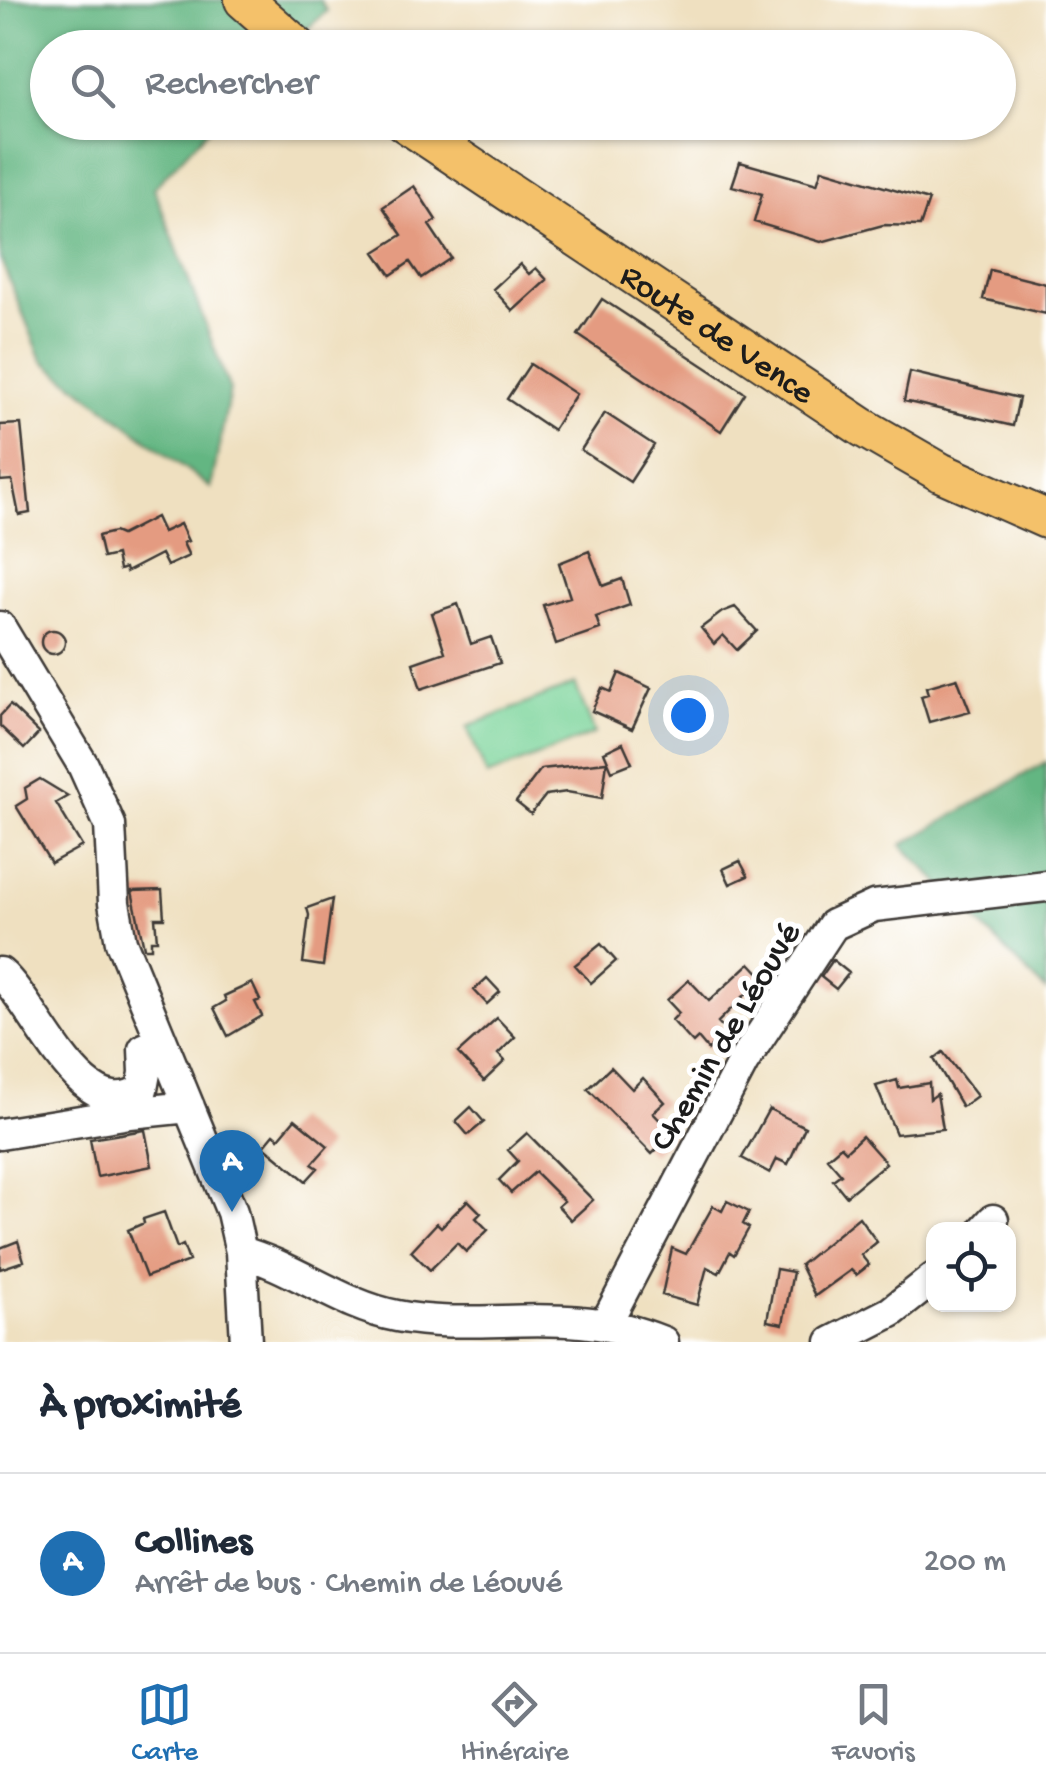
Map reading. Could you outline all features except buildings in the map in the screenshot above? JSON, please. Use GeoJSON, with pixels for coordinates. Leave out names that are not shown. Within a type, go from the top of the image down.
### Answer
{"type":"FeatureCollection","features":[{"type":"Feature","properties":{"kind":"main road"},"geometry":{"type":"LineString","coordinates":[[244,0],[278,30]]}},
{"type":"Feature","properties":{"kind":"main road","name":"Route de Vence"},"geometry":{"type":"LineString","coordinates":[[431,140],[862,427],[940,472],[1046,519]]}},
{"type":"Feature","properties":{"kind":"street"},"geometry":{"type":"LineString","coordinates":[[0,627],[83,765],[110,826],[114,904],[122,942],[232,1212],[241,1252],[246,1342]]}},
{"type":"Feature","properties":{"kind":"street","name":"Chemin de Léouvé"},"geometry":{"type":"LineString","coordinates":[[604,1325],[743,1062],[832,924],[874,906],[1046,886]]}},
{"type":"Feature","properties":{"kind":"street"},"geometry":{"type":"LineString","coordinates":[[0,973],[75,1074],[101,1097],[131,1097],[142,1089],[144,1049],[160,1042]]}},
{"type":"Feature","properties":{"kind":"street"},"geometry":{"type":"LineString","coordinates":[[0,1134],[130,1113],[189,1108]]}},
{"type":"Feature","properties":{"kind":"street"},"geometry":{"type":"LineString","coordinates":[[241,1252],[265,1259],[364,1307],[396,1316],[580,1322],[663,1342]]}},
{"type":"Feature","properties":{"kind":"street"},"geometry":{"type":"LineString","coordinates":[[832,1342],[891,1312],[926,1284]]}},
{"type":"Feature","properties":{"kind":"green space"},"geometry":{"type":"Polygon","coordinates":[[[0,0],[320,0],[327,11],[306,30],[30,30],[30,140],[198,140],[154,188],[230,390],[211,488],[42,360],[0,258],[0,0]]]}},
{"type":"Feature","properties":{"kind":"green space"},"geometry":{"type":"Polygon","coordinates":[[[575,684],[595,733],[487,776],[467,727],[575,684]]]}},
{"type":"Feature","properties":{"kind":"green space"},"geometry":{"type":"Polygon","coordinates":[[[1046,762],[1046,991],[902,845],[1046,762]]]}},
{"type":"Feature","properties":{"kind":"place","name":"Collines"},"geometry":{"type":"Point","coordinates":[232,1212]}}]}
